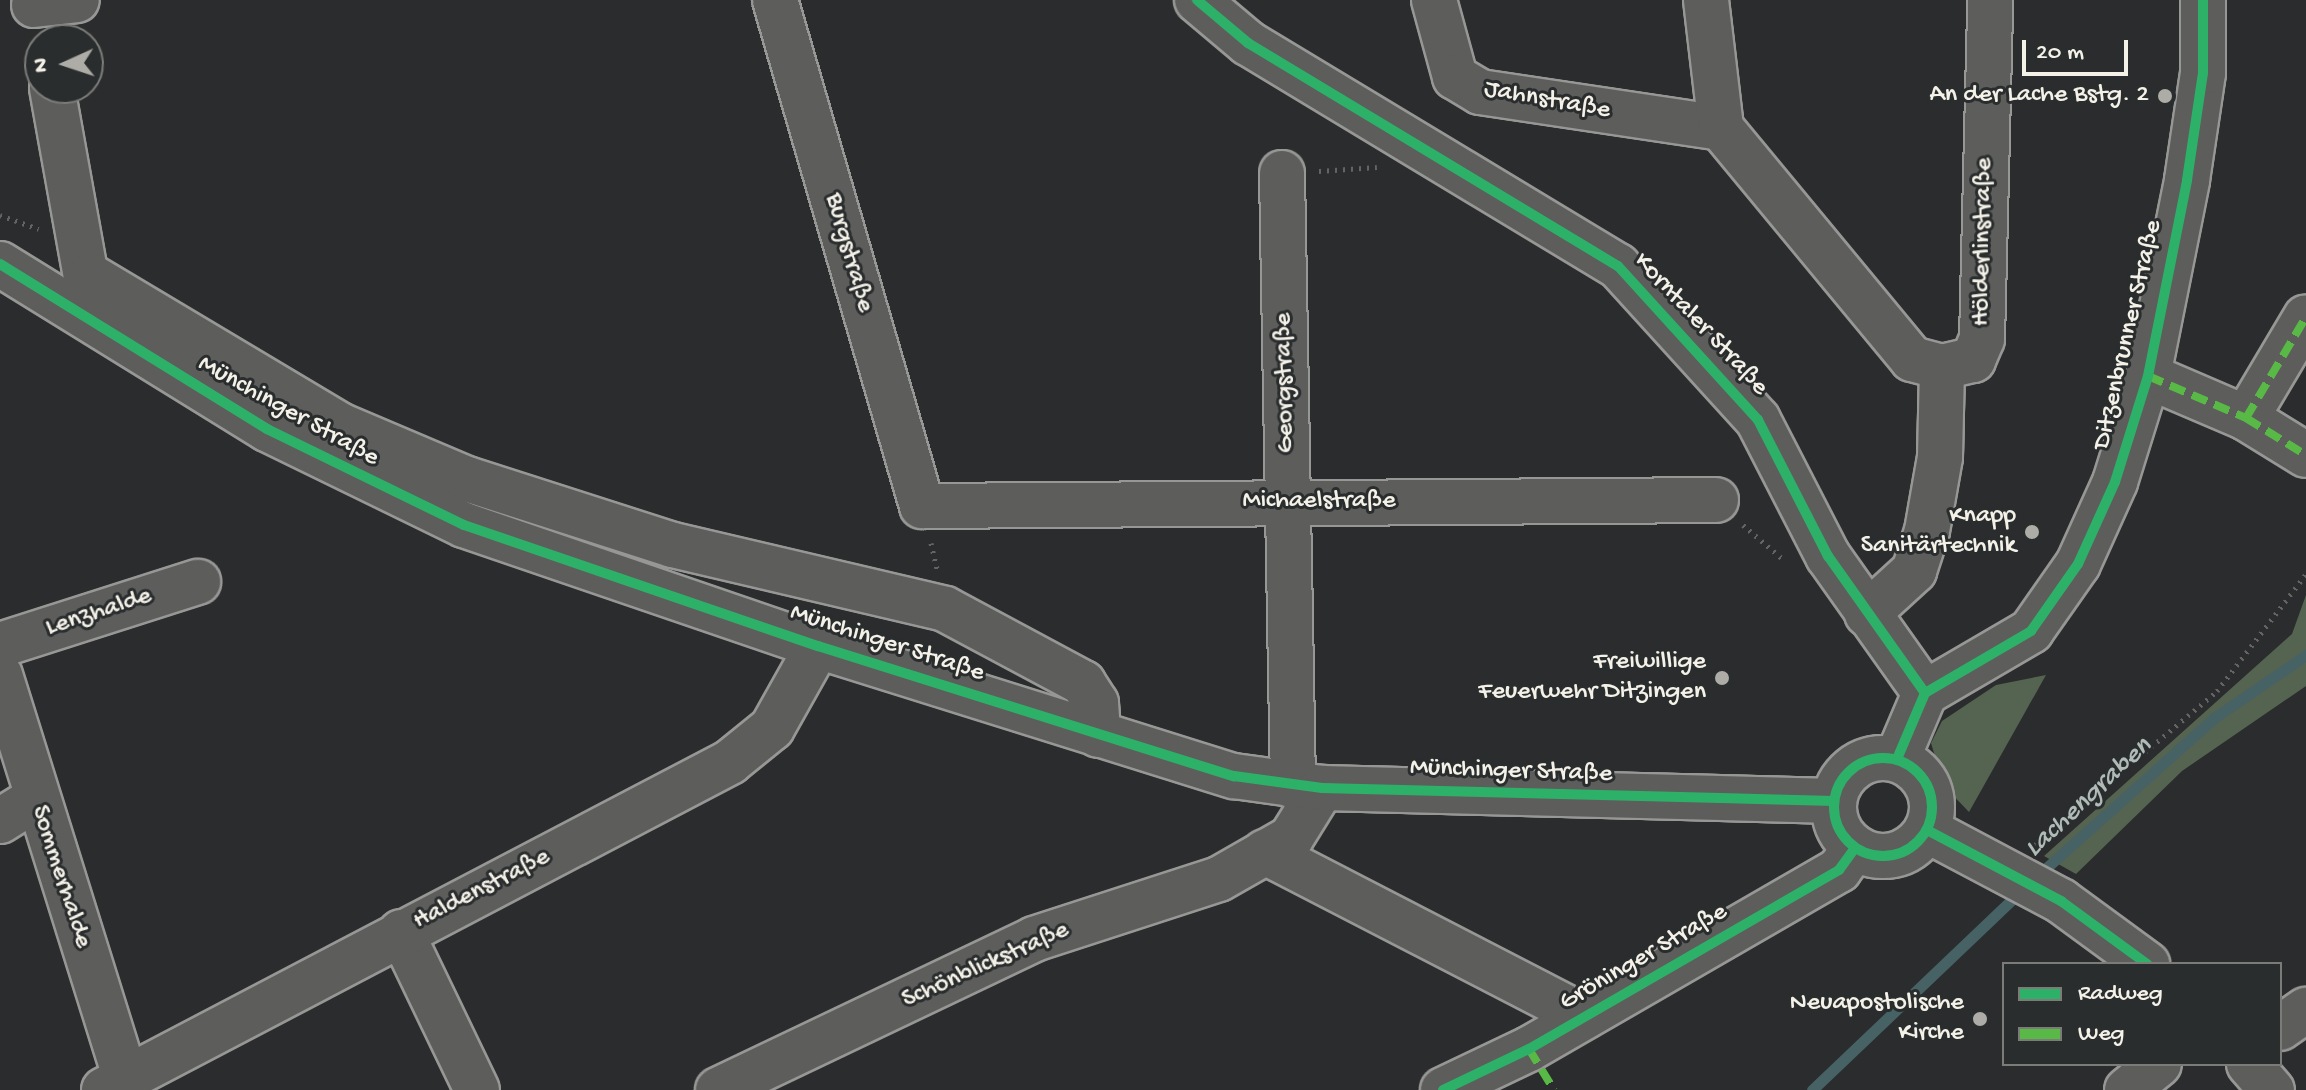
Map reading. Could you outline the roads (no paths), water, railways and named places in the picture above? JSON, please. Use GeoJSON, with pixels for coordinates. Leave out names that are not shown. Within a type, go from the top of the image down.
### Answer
{"type":"FeatureCollection","features":[{"type":"Feature","properties":{"kind":"street"},"geometry":{"type":"LineString","coordinates":[[37,15],[77,0]]}},
{"type":"Feature","properties":{"kind":"street","name":"Burgstraße"},"geometry":{"type":"LineString","coordinates":[[775,0],[922,506]]}},
{"type":"Feature","properties":{"kind":"street","name":"Korntaler Straße"},"geometry":{"type":"LineString","coordinates":[[1197,0],[1248,43],[1618,266],[1758,420],[1867,614],[1925,693]]}},
{"type":"Feature","properties":{"kind":"street","name":"Jahnstraße"},"geometry":{"type":"LineString","coordinates":[[1434,0],[1455,77],[1480,92],[1721,128]]}},
{"type":"Feature","properties":{"kind":"street"},"geometry":{"type":"LineString","coordinates":[[1706,0],[1721,128],[1912,359],[1942,367],[1940,457],[1927,531],[1914,571],[1867,614]]}},
{"type":"Feature","properties":{"kind":"street","name":"Hölderlinstraße"},"geometry":{"type":"LineString","coordinates":[[1942,367],[1973,360],[1982,339],[1990,0]]}},
{"type":"Feature","properties":{"kind":"street","name":"Ditzenbrunner Straße"},"geometry":{"type":"LineString","coordinates":[[1925,693],[2031,631],[2053,603],[2115,482],[2148,376],[2187,180],[2203,73],[2203,0]]}},
{"type":"Feature","properties":{"kind":"street"},"geometry":{"type":"LineString","coordinates":[[55,104],[90,276],[92,323]]}},
{"type":"Feature","properties":{"kind":"street","name":"Georgstraße"},"geometry":{"type":"LineString","coordinates":[[1282,173],[1288,502],[1308,787]]}},
{"type":"Feature","properties":{"kind":"street","name":"Münchinger Straße"},"geometry":{"type":"LineString","coordinates":[[0,264],[267,429],[408,500],[818,646],[1098,735],[1308,787],[1834,801]]}},
{"type":"Feature","properties":{"kind":"street","name":"Münchinger Straße"},"geometry":{"type":"LineString","coordinates":[[90,276],[342,426],[467,479],[673,545],[945,609],[1083,683],[1096,703],[1098,735]]}},
{"type":"Feature","properties":{"kind":"street"},"geometry":{"type":"LineString","coordinates":[[2246,418],[2306,317]]}},
{"type":"Feature","properties":{"kind":"street"},"geometry":{"type":"LineString","coordinates":[[2148,376],[2246,418],[2306,455]]}},
{"type":"Feature","properties":{"kind":"street","name":"Michaelstraße"},"geometry":{"type":"LineString","coordinates":[[922,506],[1716,500]]}},
{"type":"Feature","properties":{"kind":"street","name":"Lenzhalde"},"geometry":{"type":"LineString","coordinates":[[0,645],[198,582]]}},
{"type":"Feature","properties":{"kind":"street","name":"Haldenstraße"},"geometry":{"type":"LineString","coordinates":[[114,1084],[730,762],[772,728],[818,646]]}},
{"type":"Feature","properties":{"kind":"street","name":"Sommerhalde"},"geometry":{"type":"LineString","coordinates":[[0,675],[17,811],[114,1084]]}},
{"type":"Feature","properties":{"kind":"street"},"geometry":{"type":"LineString","coordinates":[[1897,759],[1925,693]]}},
{"type":"Feature","properties":{"kind":"street"},"geometry":{"type":"LineString","coordinates":[[1897,759],[1925,779],[1932,795],[1927,830],[1886,857],[1855,848],[1835,819],[1834,801],[1855,766],[1897,759]]}},
{"type":"Feature","properties":{"kind":"street","name":"Schönblickstraße"},"geometry":{"type":"LineString","coordinates":[[718,1090],[1034,939],[1219,879],[1291,838],[1308,787]]}},
{"type":"Feature","properties":{"kind":"street"},"geometry":{"type":"LineString","coordinates":[[1927,830],[2007,869],[2061,901],[2144,962]]}},
{"type":"Feature","properties":{"kind":"street","name":"Gröninger Straße"},"geometry":{"type":"LineString","coordinates":[[1443,1090],[1584,1017],[1839,870],[1855,848]]}},
{"type":"Feature","properties":{"kind":"street"},"geometry":{"type":"LineString","coordinates":[[1265,852],[1584,1017]]}},
{"type":"Feature","properties":{"kind":"street"},"geometry":{"type":"LineString","coordinates":[[401,932],[477,1090]]}},
{"type":"Feature","properties":{"kind":"street"},"geometry":{"type":"LineString","coordinates":[[2282,1027],[2306,1010]]}},
{"type":"Feature","properties":{"kind":"street"},"geometry":{"type":"LineString","coordinates":[[2127,1090],[2157,1066]]}},
{"type":"Feature","properties":{"kind":"street"},"geometry":{"type":"LineString","coordinates":[[2251,1066],[2272,1090]]}},
{"type":"Feature","properties":{"kind":"waterway","name":"Lachengraben"},"geometry":{"type":"LineString","coordinates":[[2035,878],[2214,718],[2306,655]]}},
{"type":"Feature","properties":{"kind":"waterway","name":"Lachengraben"},"geometry":{"type":"LineString","coordinates":[[1812,1090],[2023,889]]}},
{"type":"Feature","properties":{"kind":"place","name":"An der Lache Bstg. 2"},"geometry":{"type":"Point","coordinates":[2165,96]}},
{"type":"Feature","properties":{"kind":"place","name":"Knapp Sanitärtechnik"},"geometry":{"type":"Point","coordinates":[2032,532]}},
{"type":"Feature","properties":{"kind":"place","name":"Freiwillige Feuerwehr Ditzingen"},"geometry":{"type":"Point","coordinates":[1722,678]}},
{"type":"Feature","properties":{"kind":"place","name":"Neuapostolische Kirche"},"geometry":{"type":"Point","coordinates":[1980,1019]}}]}
